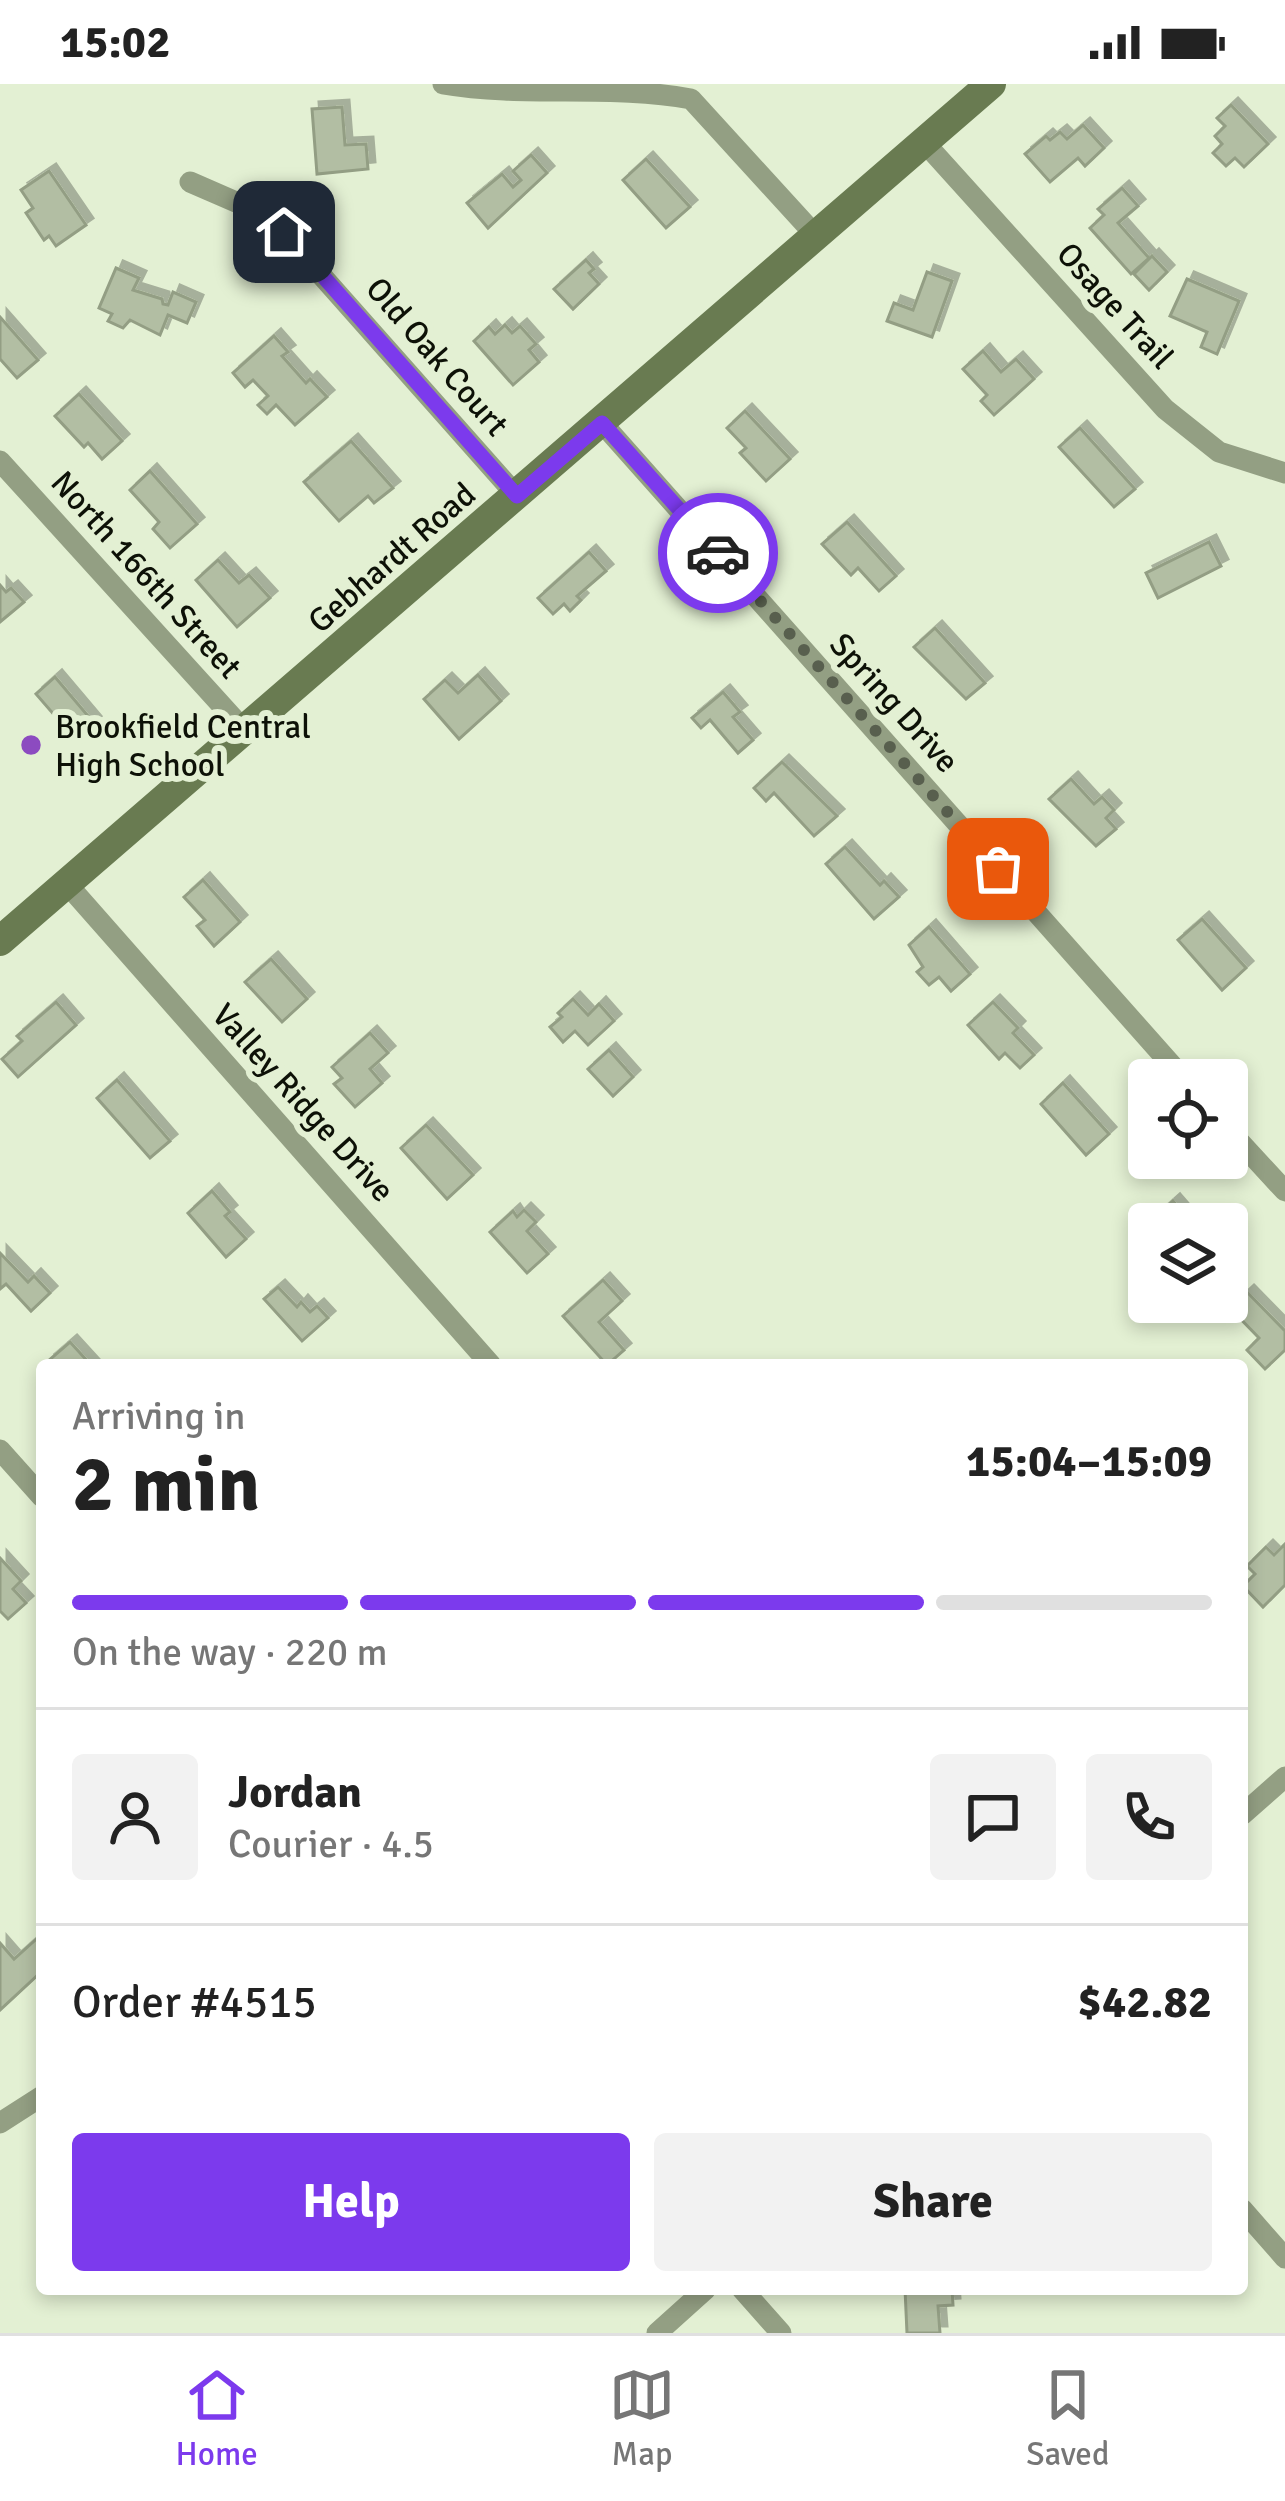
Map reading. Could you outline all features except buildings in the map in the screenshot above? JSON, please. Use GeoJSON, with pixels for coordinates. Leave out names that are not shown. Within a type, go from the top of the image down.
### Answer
{"type":"FeatureCollection","features":[{"type":"Feature","properties":{"kind":"street"},"geometry":{"type":"LineString","coordinates":[[443,84],[519,90],[663,89],[691,99],[817,237]]}},
{"type":"Feature","properties":{"kind":"street","name":"Gebhardt Road"},"geometry":{"type":"LineString","coordinates":[[0,941],[991,84]]}},
{"type":"Feature","properties":{"kind":"street","name":"Osage Trail"},"geometry":{"type":"LineString","coordinates":[[924,142],[1165,409],[1219,452],[1285,473]]}},
{"type":"Feature","properties":{"kind":"street","name":"Old Oak Court"},"geometry":{"type":"LineString","coordinates":[[190,182],[257,211],[284,232],[517,496]]}},
{"type":"Feature","properties":{"kind":"street","name":"Spring Drive"},"geometry":{"type":"LineString","coordinates":[[602,423],[1165,1059]]}},
{"type":"Feature","properties":{"kind":"street","name":"North 166th Street"},"geometry":{"type":"LineString","coordinates":[[0,461],[244,731]]}},
{"type":"Feature","properties":{"kind":"street","name":"Valley Ridge Drive"},"geometry":{"type":"LineString","coordinates":[[67,884],[486,1359]]}},
{"type":"Feature","properties":{"kind":"street"},"geometry":{"type":"LineString","coordinates":[[1248,1151],[1285,1191]]}},
{"type":"Feature","properties":{"kind":"street"},"geometry":{"type":"LineString","coordinates":[[0,1450],[36,1491]]}},
{"type":"Feature","properties":{"kind":"street"},"geometry":{"type":"LineString","coordinates":[[1248,1810],[1285,1778]]}},
{"type":"Feature","properties":{"kind":"street"},"geometry":{"type":"LineString","coordinates":[[0,2123],[36,2100]]}},
{"type":"Feature","properties":{"kind":"street"},"geometry":{"type":"LineString","coordinates":[[1248,2216],[1285,2258]]}},
{"type":"Feature","properties":{"kind":"street"},"geometry":{"type":"LineString","coordinates":[[657,2333],[699,2295]]}},
{"type":"Feature","properties":{"kind":"street"},"geometry":{"type":"LineString","coordinates":[[747,2295],[781,2333]]}},
{"type":"Feature","properties":{"kind":"way so far"},"geometry":{"type":"LineString","coordinates":[[718,553],[998,869]]}},
{"type":"Feature","properties":{"kind":"place","name":"Brookfield Central High School"},"geometry":{"type":"Point","coordinates":[31,745]}},
{"type":"Feature","properties":{"kind":"route"},"geometry":{"type":"LineString","coordinates":[[284,232],[517,496],[602,423],[718,553]]}}]}
